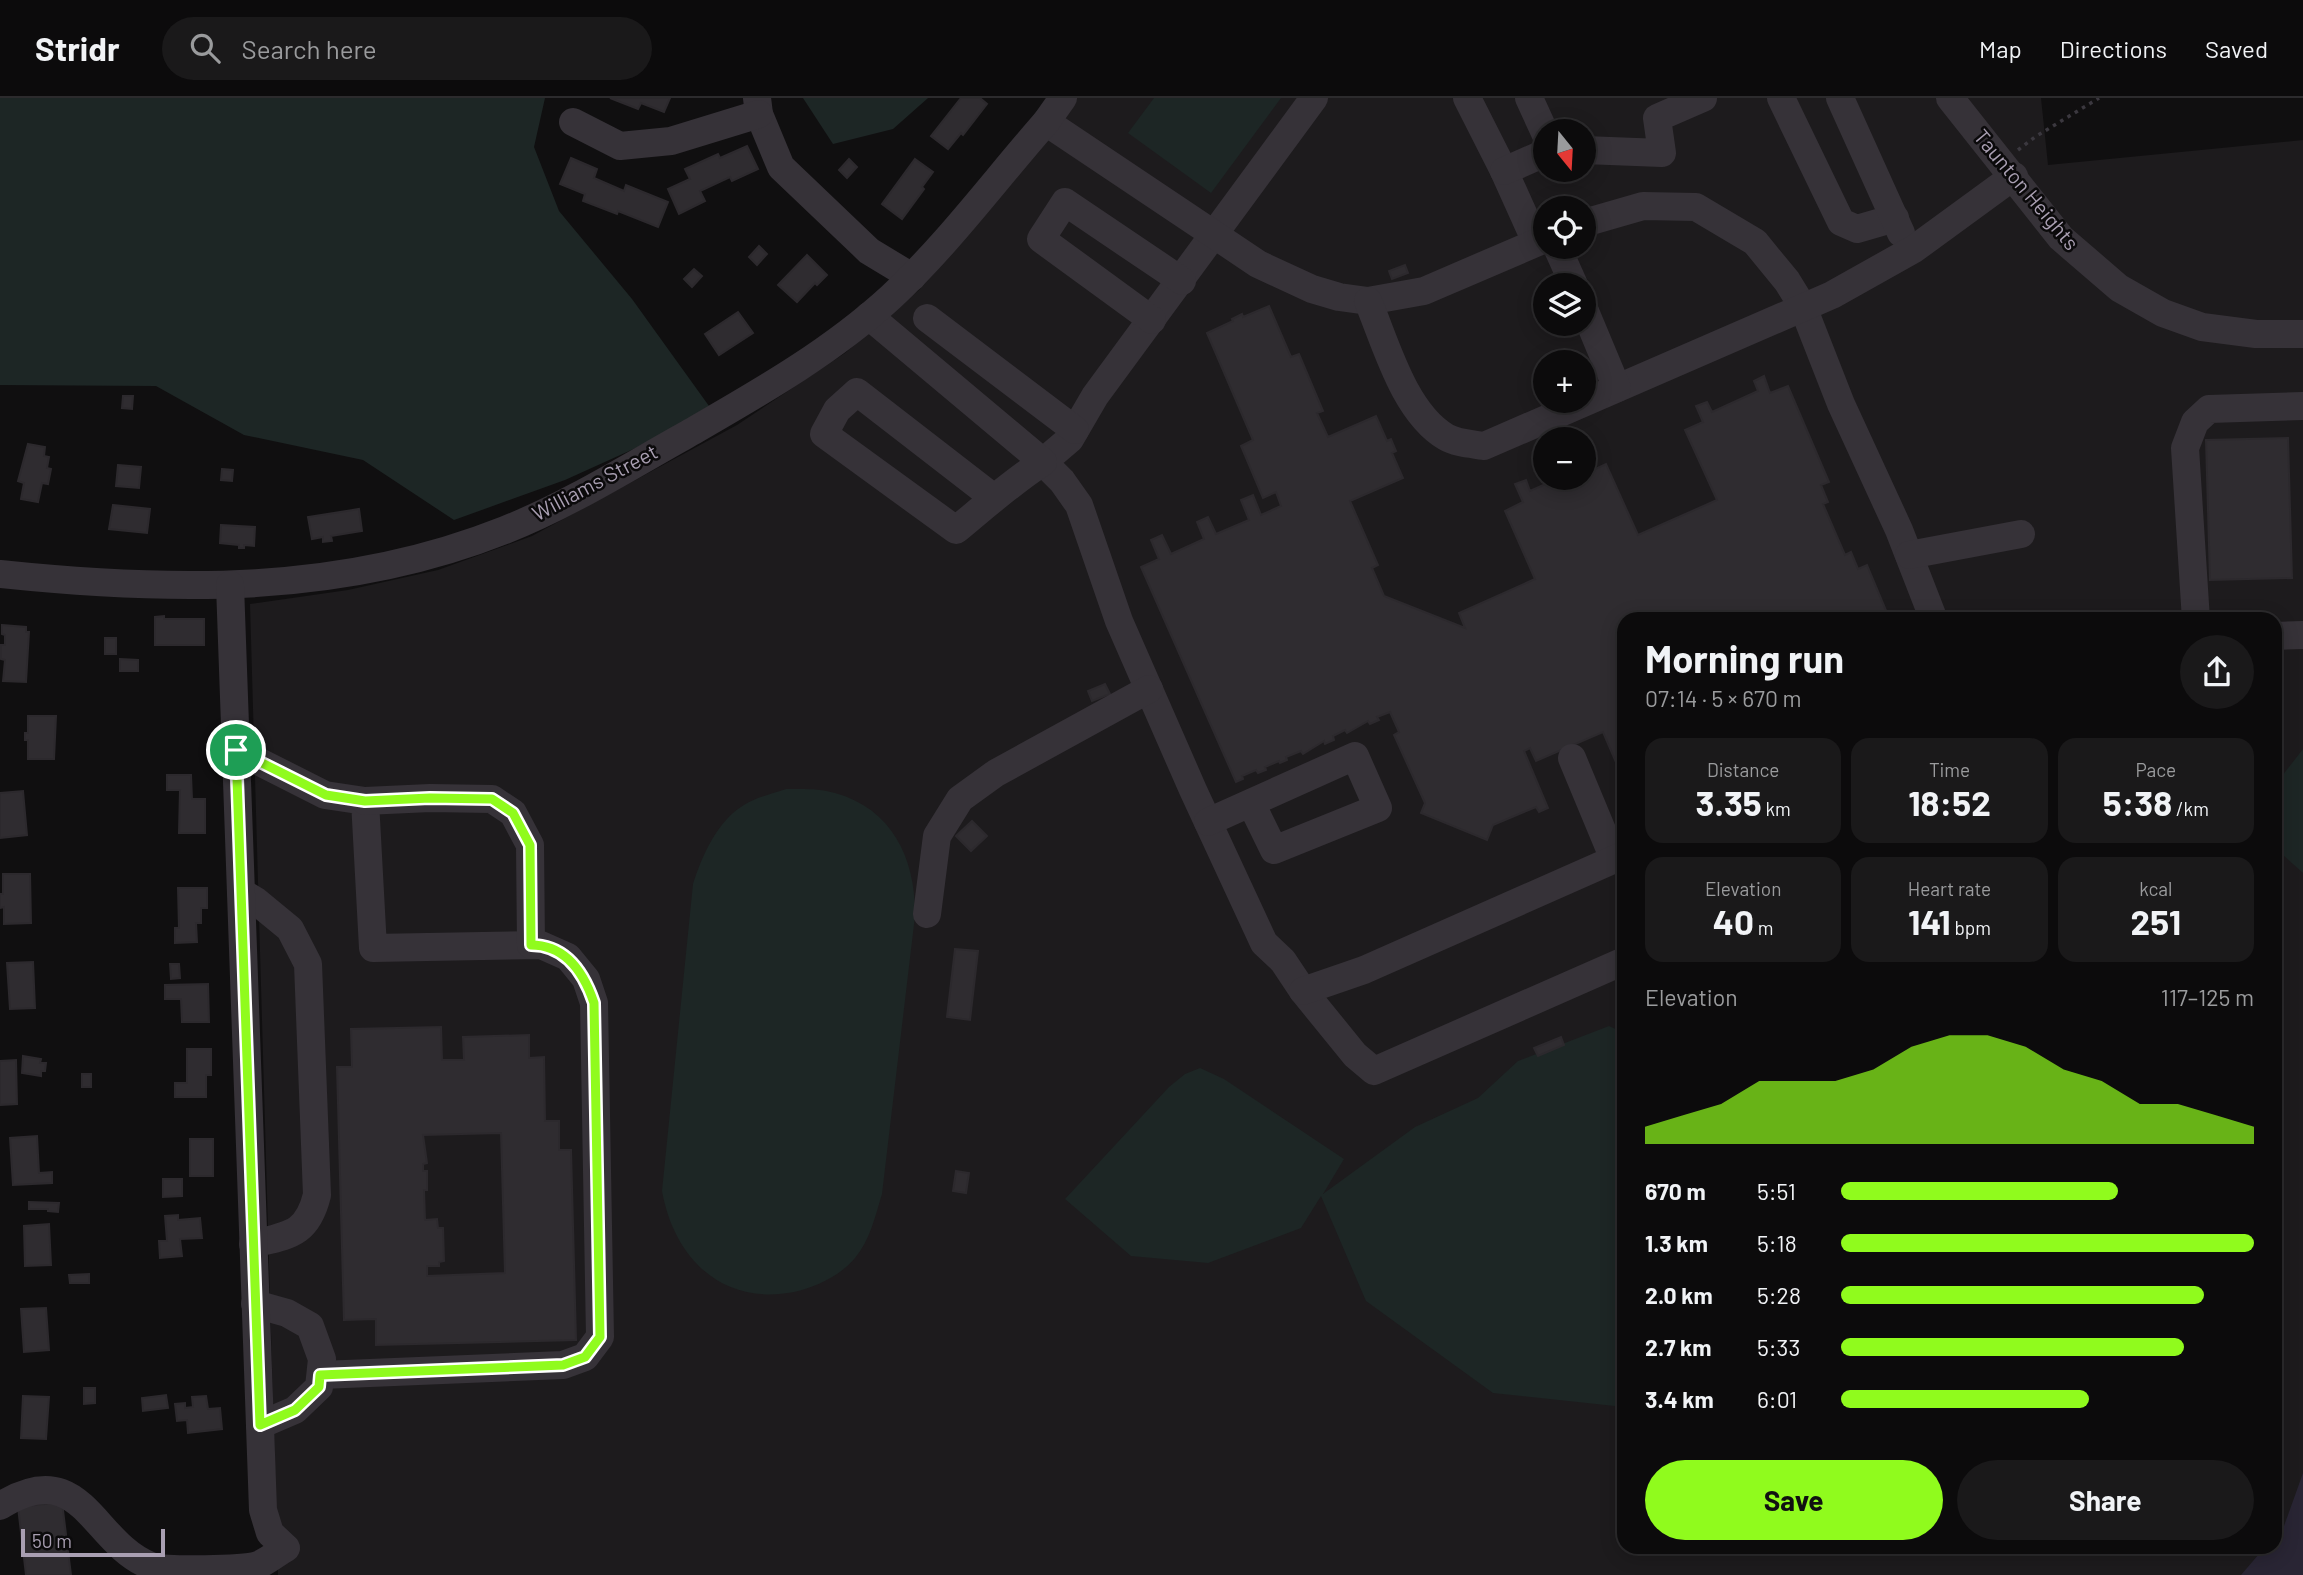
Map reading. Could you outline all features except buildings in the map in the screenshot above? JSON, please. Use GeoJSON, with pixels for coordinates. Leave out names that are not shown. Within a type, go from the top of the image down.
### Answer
{"type":"FeatureCollection","features":[{"type":"Feature","properties":{"kind":"street","name":"Williams Street"},"geometry":{"type":"LineString","coordinates":[[0,574],[131,584],[230,584],[323,578],[415,560],[507,529],[551,509],[751,397],[808,361],[869,316],[912,277],[1046,122],[1063,98]]}},
{"type":"Feature","properties":{"kind":"street"},"geometry":{"type":"LineString","coordinates":[[994,498],[857,392],[837,410],[824,434],[956,530],[1070,439],[1095,396],[1314,98]]}},
{"type":"Feature","properties":{"kind":"street"},"geometry":{"type":"LineString","coordinates":[[1467,98],[1533,221]]}},
{"type":"Feature","properties":{"kind":"street"},"geometry":{"type":"LineString","coordinates":[[1529,98],[1539,119]]}},
{"type":"Feature","properties":{"kind":"street"},"geometry":{"type":"LineString","coordinates":[[1596,150],[1662,153],[1657,118],[1703,98]]}},
{"type":"Feature","properties":{"kind":"street"},"geometry":{"type":"LineString","coordinates":[[1781,98],[1841,222],[1857,229],[1895,218]]}},
{"type":"Feature","properties":{"kind":"street"},"geometry":{"type":"LineString","coordinates":[[1840,98],[1910,251]]}},
{"type":"Feature","properties":{"kind":"street","name":"Taunton Heights"},"geometry":{"type":"LineString","coordinates":[[1951,98],[2061,238],[2099,273],[2163,313],[2202,327],[2256,334],[2303,334]]}},
{"type":"Feature","properties":{"kind":"street"},"geometry":{"type":"LineString","coordinates":[[573,122],[620,146],[671,141],[758,106],[781,167],[869,251],[912,277]]}},
{"type":"Feature","properties":{"kind":"street"},"geometry":{"type":"LineString","coordinates":[[1046,122],[1258,264],[1339,297],[1368,301],[1424,291],[1533,248]]}},
{"type":"Feature","properties":{"kind":"street"},"geometry":{"type":"LineString","coordinates":[[1504,171],[1533,158]]}},
{"type":"Feature","properties":{"kind":"street"},"geometry":{"type":"LineString","coordinates":[[1368,301],[1400,378],[1419,415],[1448,438],[1484,446],[1832,295],[1910,251],[2008,169]]}},
{"type":"Feature","properties":{"kind":"street"},"geometry":{"type":"LineString","coordinates":[[1152,320],[1041,239],[1065,202],[1182,281]]}},
{"type":"Feature","properties":{"kind":"street"},"geometry":{"type":"LineString","coordinates":[[1596,220],[1643,206],[1696,207],[1755,242],[1787,281],[1803,307],[1931,612]]}},
{"type":"Feature","properties":{"kind":"street"},"geometry":{"type":"LineString","coordinates":[[869,316],[1043,462],[1062,481],[1079,505],[1119,621],[1264,943],[1283,961],[1303,991],[1355,1055],[1374,1071],[1617,964]]}},
{"type":"Feature","properties":{"kind":"street"},"geometry":{"type":"LineString","coordinates":[[927,318],[1075,430]]}},
{"type":"Feature","properties":{"kind":"street"},"geometry":{"type":"LineString","coordinates":[[1595,336],[1617,388]]}},
{"type":"Feature","properties":{"kind":"street"},"geometry":{"type":"LineString","coordinates":[[2195,612],[2185,447],[2195,422],[2209,409],[2303,406]]}},
{"type":"Feature","properties":{"kind":"street"},"geometry":{"type":"LineString","coordinates":[[1909,555],[2021,534]]}},
{"type":"Feature","properties":{"kind":"street"},"geometry":{"type":"LineString","coordinates":[[0,1506],[22,1494],[47,1490],[69,1495],[123,1548],[152,1567],[178,1569],[257,1566],[286,1548],[270,1533],[262,1510],[230,584]]}},
{"type":"Feature","properties":{"kind":"street"},"geometry":{"type":"LineString","coordinates":[[2282,636],[2303,635]]}},
{"type":"Feature","properties":{"kind":"street"},"geometry":{"type":"LineString","coordinates":[[927,914],[937,836],[960,799],[996,772],[1149,689]]}},
{"type":"Feature","properties":{"kind":"street"},"geometry":{"type":"LineString","coordinates":[[236,750],[326,795],[365,801],[492,799],[513,813],[530,845],[531,945]]}},
{"type":"Feature","properties":{"kind":"street"},"geometry":{"type":"LineString","coordinates":[[1572,758],[1617,853]]}},
{"type":"Feature","properties":{"kind":"street"},"geometry":{"type":"LineString","coordinates":[[320,1375],[563,1365],[585,1357],[600,1337],[594,1003],[586,979],[568,957],[541,945],[373,948],[365,801]]}},
{"type":"Feature","properties":{"kind":"street"},"geometry":{"type":"LineString","coordinates":[[1208,822],[1251,803]]}},
{"type":"Feature","properties":{"kind":"street"},"geometry":{"type":"LineString","coordinates":[[1303,991],[1364,970],[1617,858]]}},
{"type":"Feature","properties":{"kind":"street"},"geometry":{"type":"LineString","coordinates":[[241,892],[290,929],[307,964],[317,1195],[312,1214],[292,1235],[253,1244]]}},
{"type":"Feature","properties":{"kind":"street"},"geometry":{"type":"LineString","coordinates":[[256,1304],[287,1313],[310,1326],[322,1359],[319,1387],[295,1410],[260,1425]]}},
{"type":"Feature","properties":{"kind":"path"},"geometry":{"type":"LineString","coordinates":[[2008,169],[2035,137],[2099,98]]}},
{"type":"Feature","properties":{"kind":"shaded area"},"geometry":{"type":"Polygon","coordinates":[[[0,98],[545,98],[534,147],[559,211],[632,299],[709,406],[649,442],[565,480],[454,520],[363,460],[244,435],[156,386],[0,385],[0,98]]]}},
{"type":"Feature","properties":{"kind":"shaded area"},"geometry":{"type":"Polygon","coordinates":[[[803,98],[928,98],[893,129],[833,144],[803,98]]]}},
{"type":"Feature","properties":{"kind":"shaded area"},"geometry":{"type":"Polygon","coordinates":[[[1072,98],[2041,98],[2048,165],[2303,140],[2303,1502],[2282,1538],[2282,612],[1617,612],[1617,1554],[2273,1554],[2261,1575],[278,1575],[250,604],[348,590],[438,570],[532,536],[737,425],[845,353],[919,290],[1072,98]]]}},
{"type":"Feature","properties":{"kind":"shaded area"},"geometry":{"type":"Polygon","coordinates":[[[1154,98],[1281,98],[1211,193],[1128,133],[1154,98]]]}},
{"type":"Feature","properties":{"kind":"shaded area"},"geometry":{"type":"Polygon","coordinates":[[[2303,749],[2303,873],[2282,854],[2282,776],[2303,749]]]}},
{"type":"Feature","properties":{"kind":"shaded area"},"geometry":{"type":"Polygon","coordinates":[[[786,789],[835,793],[872,811],[886,824],[897,840],[911,875],[915,916],[882,1194],[872,1228],[855,1258],[835,1275],[802,1290],[768,1294],[745,1292],[724,1284],[706,1272],[690,1256],[678,1237],[668,1215],[662,1191],[693,884],[706,851],[726,820],[749,802],[786,789]]]}},
{"type":"Feature","properties":{"kind":"shaded area"},"geometry":{"type":"Polygon","coordinates":[[[1609,1026],[1617,1030],[1617,1406],[1493,1393],[1366,1301],[1321,1196],[1301,1228],[1208,1263],[1131,1256],[1065,1199],[1169,1087],[1185,1074],[1200,1068],[1224,1079],[1344,1159],[1323,1194],[1415,1127],[1478,1098],[1518,1061],[1609,1026]]]}},
{"type":"Feature","properties":{"kind":"shaded area"},"geometry":{"type":"Polygon","coordinates":[[[2303,1473],[2303,1575],[2241,1575],[2259,1554],[2282,1554],[2284,1526],[2303,1473]]]}},
{"type":"Feature","properties":{"kind":"route"},"geometry":{"type":"LineString","coordinates":[[236,750],[326,795],[365,801],[492,799],[513,813],[530,845],[531,945],[541,945],[568,957],[586,979],[594,1003],[600,1337],[585,1357],[563,1365],[320,1375],[319,1387],[295,1410],[260,1425],[236,750]]}}]}
